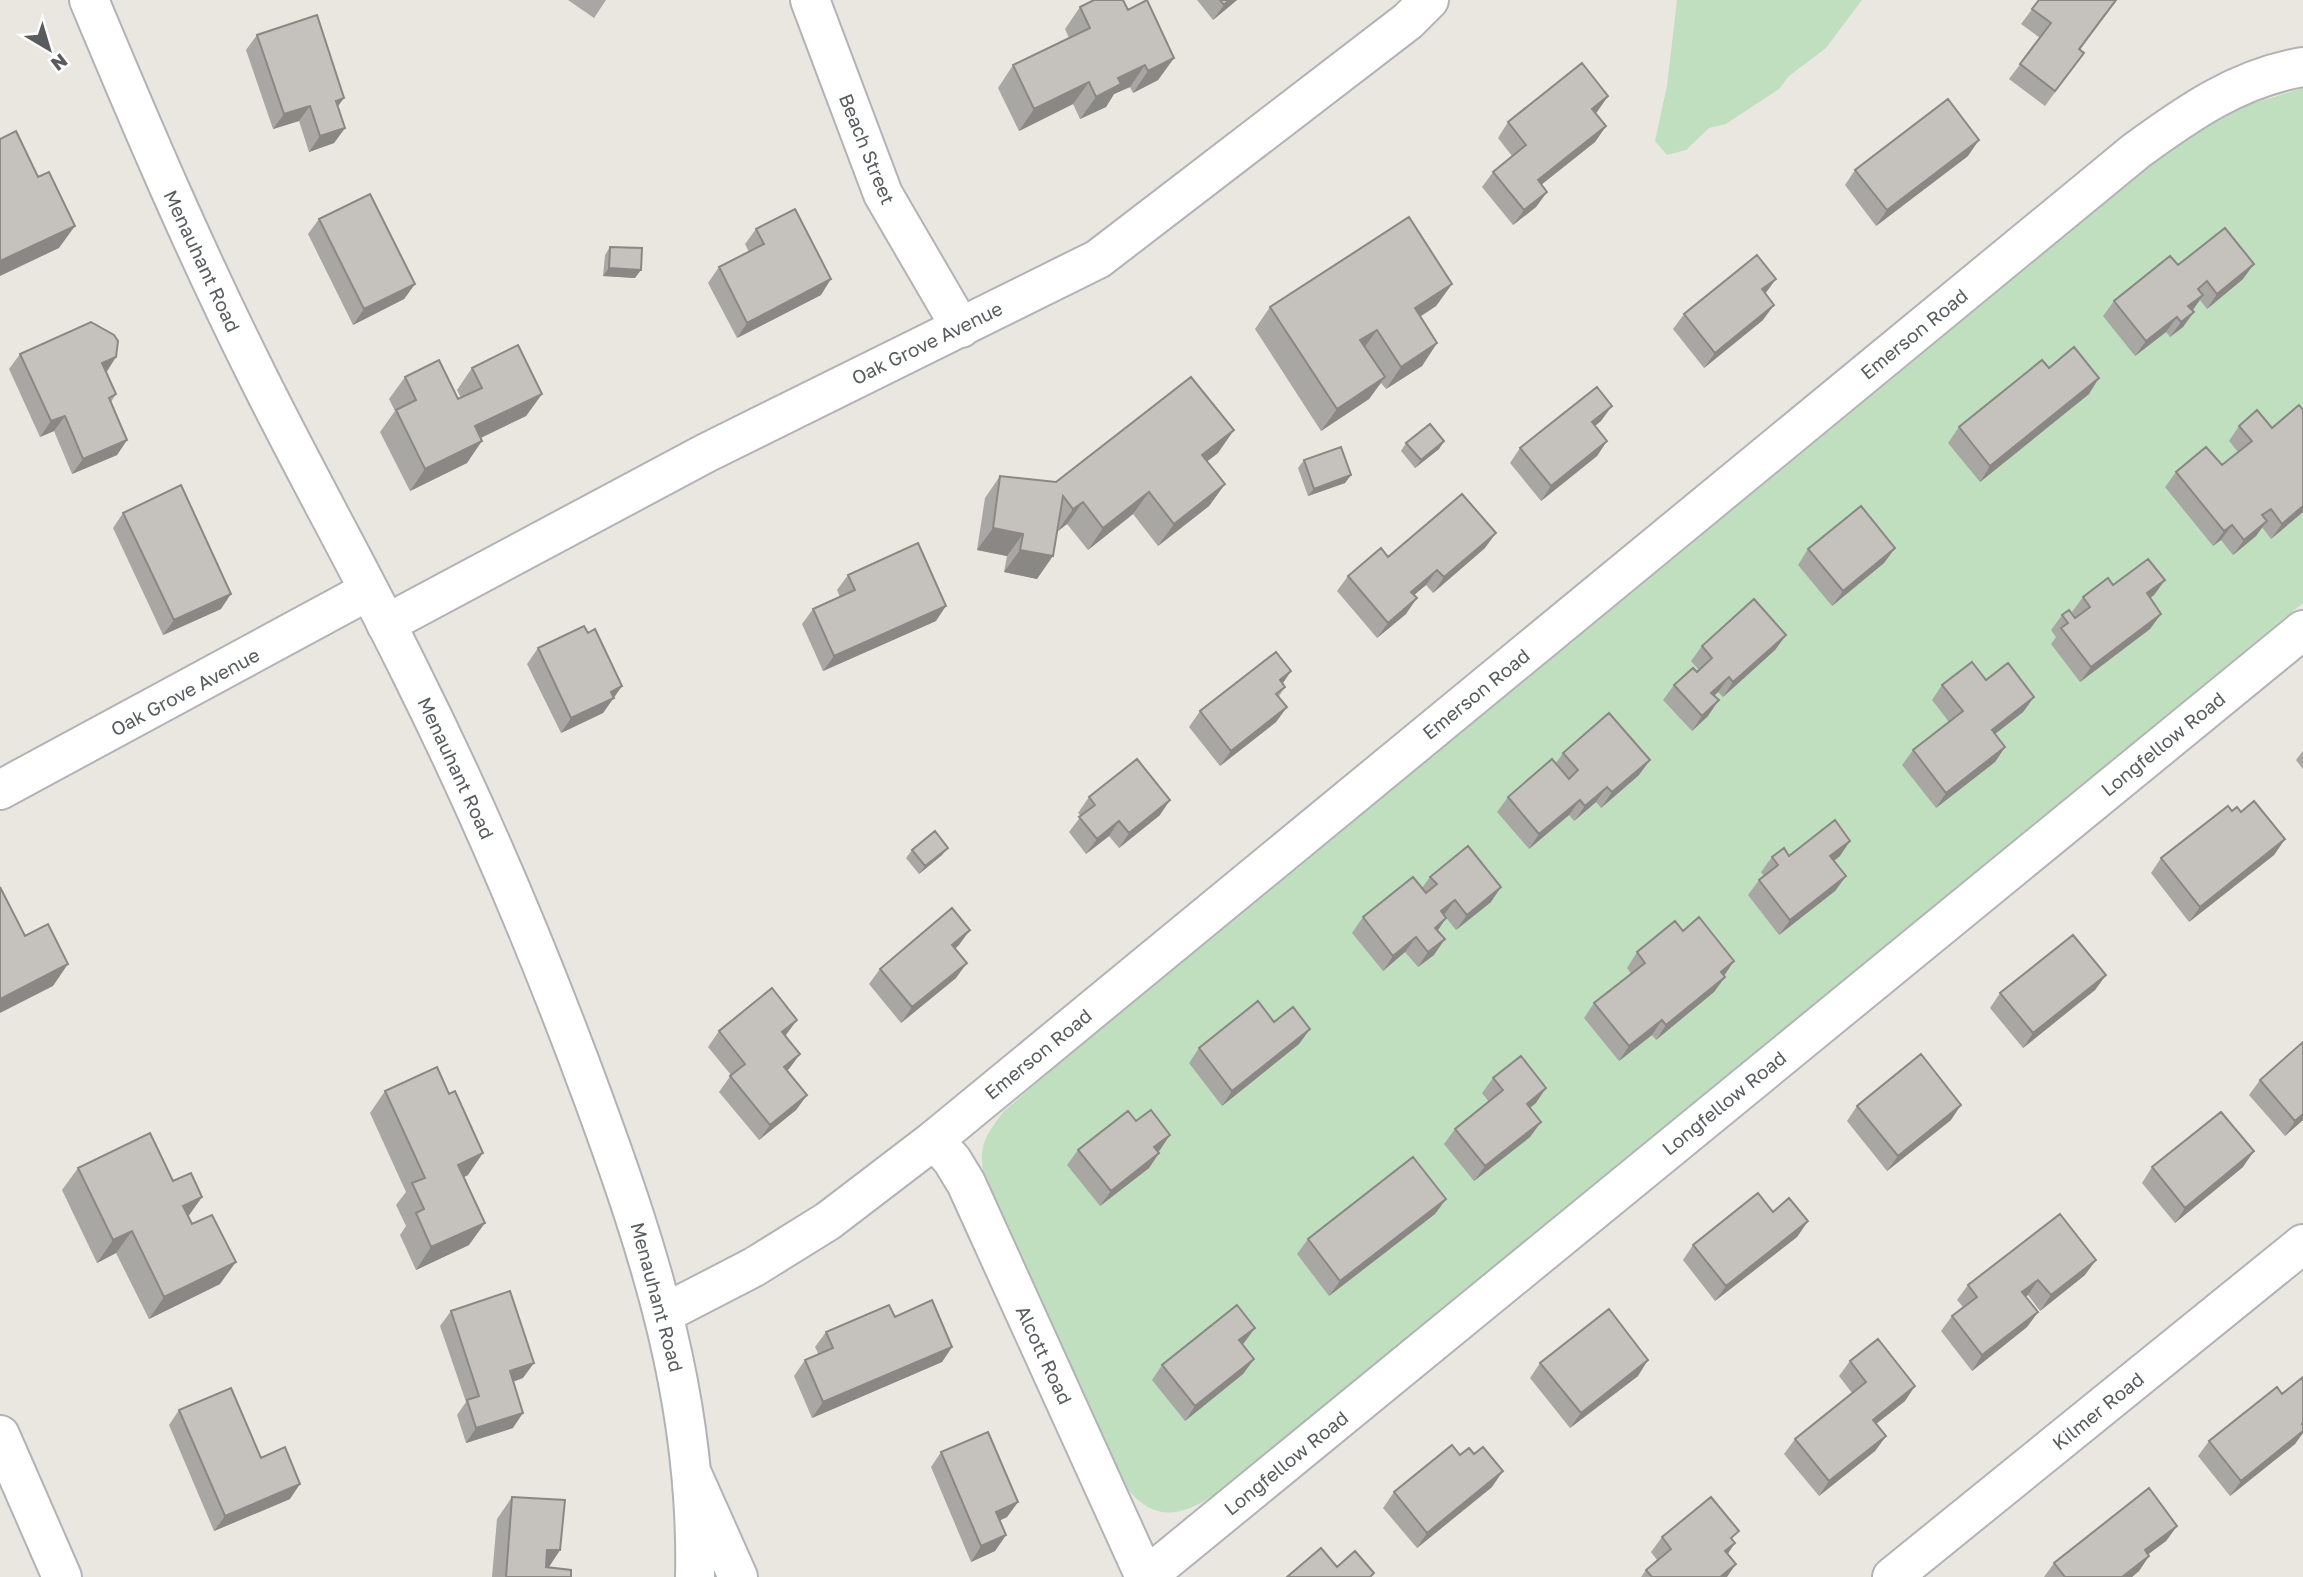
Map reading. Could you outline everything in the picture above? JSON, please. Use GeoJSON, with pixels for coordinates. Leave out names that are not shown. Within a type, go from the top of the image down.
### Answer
{"type":"FeatureCollection","features":[{"type":"Feature","properties":{"kind":"street","name":"Menauhant Road"},"geometry":{"type":"LineString","coordinates":[[89,0],[175,205],[258,377],[452,757],[515,895],[633,1205],[665,1313],[676,1357],[690,1471],[696,1530],[695,1577]]}},
{"type":"Feature","properties":{"kind":"street","name":"Beach Street"},"geometry":{"type":"LineString","coordinates":[[810,0],[883,194],[961,328]]}},
{"type":"Feature","properties":{"kind":"street","name":"Oak Grove Avenue"},"geometry":{"type":"LineString","coordinates":[[0,790],[706,453],[1098,259],[1408,22],[1429,0]]}},
{"type":"Feature","properties":{"kind":"street","name":"Emerson Road"},"geometry":{"type":"LineString","coordinates":[[665,1313],[754,1267],[828,1221],[934,1140],[2136,151],[2196,107],[2245,82],[2293,69]]}},
{"type":"Feature","properties":{"kind":"street","name":"Longfellow Road"},"geometry":{"type":"LineString","coordinates":[[1146,1577],[2303,630]]}},
{"type":"Feature","properties":{"kind":"street","name":"Alcott Road"},"geometry":{"type":"LineString","coordinates":[[934,1140],[952,1160],[965,1183],[1146,1577]]}},
{"type":"Feature","properties":{"kind":"street","name":"Kilmer Road"},"geometry":{"type":"LineString","coordinates":[[1892,1577],[2303,1244]]}},
{"type":"Feature","properties":{"kind":"street"},"geometry":{"type":"LineString","coordinates":[[0,1435],[62,1577]]}},
{"type":"Feature","properties":{"kind":"street"},"geometry":{"type":"LineString","coordinates":[[690,1471],[738,1577]]}},
{"type":"Feature","properties":{"kind":"green space"},"geometry":{"type":"Polygon","coordinates":[[[1677,0],[1862,0],[1826,48],[1789,76],[1779,89],[1726,124],[1709,128],[1686,150],[1667,155],[1655,141],[1667,86],[1677,0]]]}},
{"type":"Feature","properties":{"kind":"green space"},"geometry":{"type":"Polygon","coordinates":[[[2303,88],[2303,603],[1214,1495],[1190,1508],[1168,1512],[1147,1507],[1137,1499],[1127,1488],[987,1188],[982,1165],[983,1147],[990,1130],[1004,1111],[1175,963],[1633,592],[2151,165],[2197,132],[2248,105],[2303,88]]]}},
{"type":"Feature","properties":{"kind":"building"},"geometry":{"type":"Polygon","coordinates":[[[1094,0],[1123,0],[1128,10],[1147,0],[1174,58],[1148,71],[1145,65],[1118,78],[1121,84],[1096,97],[1089,82],[1034,109],[1013,65],[1090,28],[1080,7],[1094,0]]]}},
{"type":"Feature","properties":{"kind":"building"},"geometry":{"type":"Polygon","coordinates":[[[2039,0],[2116,0],[2079,49],[2084,53],[2055,91],[2020,64],[2051,23],[2032,9],[2039,0]]]}},
{"type":"Feature","properties":{"kind":"building"},"geometry":{"type":"Polygon","coordinates":[[[317,15],[344,98],[336,101],[345,128],[320,136],[310,106],[284,114],[257,35],[317,15]]]}},
{"type":"Feature","properties":{"kind":"building"},"geometry":{"type":"Polygon","coordinates":[[[1582,63],[1608,96],[1592,109],[1606,126],[1538,180],[1547,192],[1524,210],[1493,172],[1526,145],[1508,122],[1582,63]]]}},
{"type":"Feature","properties":{"kind":"building"},"geometry":{"type":"Polygon","coordinates":[[[1948,99],[1979,140],[1887,210],[1855,170],[1948,99]]]}},
{"type":"Feature","properties":{"kind":"building"},"geometry":{"type":"Polygon","coordinates":[[[16,131],[38,177],[49,172],[75,226],[0,261],[0,139],[16,131]]]}},
{"type":"Feature","properties":{"kind":"building"},"geometry":{"type":"Polygon","coordinates":[[[370,194],[415,284],[364,309],[319,219],[370,194]]]}},
{"type":"Feature","properties":{"kind":"building"},"geometry":{"type":"Polygon","coordinates":[[[795,209],[831,279],[747,323],[719,267],[764,244],[756,229],[795,209]]]}},
{"type":"Feature","properties":{"kind":"building"},"geometry":{"type":"Polygon","coordinates":[[[1409,217],[1452,284],[1415,308],[1437,343],[1401,367],[1377,330],[1360,340],[1385,377],[1337,409],[1270,307],[1409,217]]]}},
{"type":"Feature","properties":{"kind":"building"},"geometry":{"type":"Polygon","coordinates":[[[2225,228],[2254,264],[2217,294],[2207,281],[2198,289],[2203,295],[2188,306],[2194,312],[2181,322],[2177,317],[2146,341],[2114,301],[2170,256],[2178,265],[2225,228]]]}},
{"type":"Feature","properties":{"kind":"building"},"geometry":{"type":"Polygon","coordinates":[[[610,247],[642,248],[641,270],[609,268],[610,247]]]}},
{"type":"Feature","properties":{"kind":"building"},"geometry":{"type":"Polygon","coordinates":[[[1757,255],[1776,279],[1762,289],[1774,305],[1715,353],[1684,314],[1757,255]]]}},
{"type":"Feature","properties":{"kind":"building"},"geometry":{"type":"Polygon","coordinates":[[[91,322],[114,335],[118,341],[116,357],[102,363],[116,394],[109,398],[127,440],[83,459],[65,416],[51,421],[20,354],[91,322]]]}},
{"type":"Feature","properties":{"kind":"building"},"geometry":{"type":"Polygon","coordinates":[[[518,345],[542,394],[475,426],[482,441],[425,469],[396,410],[416,400],[405,377],[439,360],[458,399],[482,388],[472,368],[518,345]]]}},
{"type":"Feature","properties":{"kind":"building"},"geometry":{"type":"Polygon","coordinates":[[[2074,347],[2099,378],[1990,466],[1959,427],[2042,360],[2049,368],[2074,347]]]}},
{"type":"Feature","properties":{"kind":"building"},"geometry":{"type":"Polygon","coordinates":[[[1191,377],[1234,430],[1202,455],[1225,484],[1174,524],[1149,492],[1103,528],[1083,502],[1073,509],[1063,496],[1053,556],[1020,550],[1023,534],[993,528],[1000,476],[1056,482],[1191,377]]]}},
{"type":"Feature","properties":{"kind":"building"},"geometry":{"type":"Polygon","coordinates":[[[1597,387],[1612,406],[1592,422],[1607,441],[1551,486],[1520,448],[1597,387]]]}},
{"type":"Feature","properties":{"kind":"building"},"geometry":{"type":"Polygon","coordinates":[[[2299,405],[2303,410],[2303,506],[2282,524],[2271,509],[2262,515],[2267,521],[2244,540],[2232,525],[2224,531],[2176,472],[2206,447],[2222,465],[2252,441],[2239,426],[2257,410],[2272,428],[2299,405]]]}},
{"type":"Feature","properties":{"kind":"building"},"geometry":{"type":"Polygon","coordinates":[[[1430,424],[1444,441],[1421,460],[1406,443],[1430,424]]]}},
{"type":"Feature","properties":{"kind":"building"},"geometry":{"type":"Polygon","coordinates":[[[1341,447],[1351,475],[1314,489],[1304,460],[1341,447]]]}},
{"type":"Feature","properties":{"kind":"building"},"geometry":{"type":"Polygon","coordinates":[[[181,485],[231,594],[174,620],[123,513],[181,485]]]}},
{"type":"Feature","properties":{"kind":"building"},"geometry":{"type":"Polygon","coordinates":[[[1462,494],[1496,533],[1444,577],[1437,570],[1411,592],[1417,598],[1388,623],[1348,576],[1381,548],[1388,557],[1462,494]]]}},
{"type":"Feature","properties":{"kind":"building"},"geometry":{"type":"Polygon","coordinates":[[[1861,506],[1895,548],[1843,591],[1808,549],[1861,506]]]}},
{"type":"Feature","properties":{"kind":"building"},"geometry":{"type":"Polygon","coordinates":[[[918,543],[946,606],[834,656],[813,609],[855,590],[848,575],[918,543]]]}},
{"type":"Feature","properties":{"kind":"building"},"geometry":{"type":"Polygon","coordinates":[[[2148,559],[2165,580],[2147,593],[2161,614],[2091,667],[2061,628],[2068,623],[2062,615],[2069,610],[2075,618],[2090,607],[2083,597],[2108,578],[2113,585],[2148,559]]]}},
{"type":"Feature","properties":{"kind":"building"},"geometry":{"type":"Polygon","coordinates":[[[1754,599],[1786,635],[1733,682],[1729,677],[1711,693],[1719,700],[1702,716],[1674,685],[1693,668],[1697,672],[1712,658],[1702,646],[1754,599]]]}},
{"type":"Feature","properties":{"kind":"building"},"geometry":{"type":"Polygon","coordinates":[[[584,626],[588,633],[595,629],[622,686],[611,692],[614,698],[571,718],[538,648],[584,626]]]}},
{"type":"Feature","properties":{"kind":"building"},"geometry":{"type":"Polygon","coordinates":[[[1276,652],[1291,671],[1280,680],[1285,687],[1276,694],[1287,707],[1231,751],[1200,711],[1276,652]]]}},
{"type":"Feature","properties":{"kind":"building"},"geometry":{"type":"Polygon","coordinates":[[[1972,662],[1986,680],[2008,663],[2034,697],[1992,730],[2005,747],[1946,793],[1913,750],[1963,711],[1942,685],[1972,662]]]}},
{"type":"Feature","properties":{"kind":"building"},"geometry":{"type":"Polygon","coordinates":[[[1609,713],[1650,760],[1612,792],[1607,787],[1585,806],[1580,800],[1539,834],[1508,797],[1552,759],[1569,779],[1578,770],[1563,753],[1609,713]]]}},
{"type":"Feature","properties":{"kind":"building"},"geometry":{"type":"Polygon","coordinates":[[[1137,759],[1170,800],[1129,833],[1119,821],[1097,839],[1079,817],[1095,805],[1089,797],[1137,759]]]}},
{"type":"Feature","properties":{"kind":"building"},"geometry":{"type":"Polygon","coordinates":[[[2254,801],[2285,839],[2200,907],[2161,858],[2228,806],[2232,811],[2237,807],[2241,812],[2254,801]]]}},
{"type":"Feature","properties":{"kind":"building"},"geometry":{"type":"Polygon","coordinates":[[[1835,820],[1850,841],[1830,856],[1846,876],[1790,920],[1759,880],[1778,865],[1772,857],[1784,848],[1789,856],[1835,820]]]}},
{"type":"Feature","properties":{"kind":"building"},"geometry":{"type":"Polygon","coordinates":[[[935,831],[948,848],[925,866],[912,850],[935,831]]]}},
{"type":"Feature","properties":{"kind":"building"},"geometry":{"type":"Polygon","coordinates":[[[1468,846],[1501,887],[1467,915],[1455,900],[1441,911],[1446,918],[1435,928],[1445,939],[1428,952],[1416,937],[1393,956],[1363,917],[1413,877],[1426,893],[1437,884],[1430,877],[1468,846]]]}},
{"type":"Feature","properties":{"kind":"building"},"geometry":{"type":"Polygon","coordinates":[[[0,887],[25,936],[48,924],[68,964],[0,999],[0,887]]]}},
{"type":"Feature","properties":{"kind":"building"},"geometry":{"type":"Polygon","coordinates":[[[952,908],[970,930],[952,945],[967,963],[912,1007],[880,969],[952,908]]]}},
{"type":"Feature","properties":{"kind":"building"},"geometry":{"type":"Polygon","coordinates":[[[1699,917],[1734,961],[1721,972],[1725,977],[1666,1025],[1662,1020],[1629,1046],[1594,1003],[1645,963],[1637,952],[1675,921],[1683,931],[1699,917]]]}},
{"type":"Feature","properties":{"kind":"building"},"geometry":{"type":"Polygon","coordinates":[[[2073,935],[2106,975],[2033,1033],[2000,993],[2073,935]]]}},
{"type":"Feature","properties":{"kind":"building"},"geometry":{"type":"Polygon","coordinates":[[[772,988],[797,1020],[782,1032],[800,1054],[784,1067],[807,1095],[770,1125],[730,1076],[745,1064],[719,1031],[772,988]]]}},
{"type":"Feature","properties":{"kind":"building"},"geometry":{"type":"Polygon","coordinates":[[[1258,1001],[1274,1022],[1293,1007],[1310,1029],[1232,1091],[1199,1048],[1258,1001]]]}},
{"type":"Feature","properties":{"kind":"building"},"geometry":{"type":"Polygon","coordinates":[[[2303,1042],[2303,1114],[2295,1121],[2260,1080],[2303,1042]]]}},
{"type":"Feature","properties":{"kind":"building"},"geometry":{"type":"Polygon","coordinates":[[[1921,1054],[1961,1105],[1898,1156],[1857,1106],[1921,1054]]]}},
{"type":"Feature","properties":{"kind":"building"},"geometry":{"type":"Polygon","coordinates":[[[1521,1056],[1546,1088],[1527,1104],[1541,1122],[1485,1166],[1455,1129],[1503,1090],[1493,1078],[1521,1056]]]}},
{"type":"Feature","properties":{"kind":"building"},"geometry":{"type":"Polygon","coordinates":[[[437,1067],[449,1094],[455,1091],[483,1153],[458,1165],[485,1223],[431,1247],[416,1213],[424,1209],[412,1183],[425,1178],[385,1091],[437,1067]]]}},
{"type":"Feature","properties":{"kind":"building"},"geometry":{"type":"Polygon","coordinates":[[[1151,1110],[1170,1135],[1154,1147],[1159,1153],[1111,1191],[1078,1150],[1128,1111],[1136,1121],[1151,1110]]]}},
{"type":"Feature","properties":{"kind":"building"},"geometry":{"type":"Polygon","coordinates":[[[2221,1112],[2254,1151],[2185,1208],[2152,1167],[2221,1112]]]}},
{"type":"Feature","properties":{"kind":"building"},"geometry":{"type":"Polygon","coordinates":[[[150,1133],[173,1181],[191,1173],[202,1197],[183,1206],[192,1224],[212,1215],[236,1262],[164,1297],[132,1231],[113,1240],[78,1168],[150,1133]]]}},
{"type":"Feature","properties":{"kind":"building"},"geometry":{"type":"Polygon","coordinates":[[[1413,1157],[1446,1199],[1340,1281],[1308,1239],[1413,1157]]]}},
{"type":"Feature","properties":{"kind":"building"},"geometry":{"type":"Polygon","coordinates":[[[1758,1193],[1773,1212],[1789,1198],[1808,1221],[1726,1286],[1693,1245],[1758,1193]]]}},
{"type":"Feature","properties":{"kind":"building"},"geometry":{"type":"Polygon","coordinates":[[[2060,1214],[2096,1260],[2051,1295],[2038,1280],[2022,1292],[2038,1312],[1982,1355],[1952,1316],[1977,1297],[1968,1285],[2060,1214]]]}},
{"type":"Feature","properties":{"kind":"building"},"geometry":{"type":"Polygon","coordinates":[[[510,1291],[534,1363],[510,1371],[523,1413],[476,1428],[467,1400],[479,1396],[451,1311],[510,1291]]]}},
{"type":"Feature","properties":{"kind":"building"},"geometry":{"type":"Polygon","coordinates":[[[932,1300],[952,1347],[823,1402],[805,1360],[833,1348],[826,1332],[889,1305],[895,1317],[932,1300]]]}},
{"type":"Feature","properties":{"kind":"building"},"geometry":{"type":"Polygon","coordinates":[[[1237,1305],[1255,1328],[1239,1340],[1254,1359],[1195,1406],[1162,1365],[1237,1305]]]}},
{"type":"Feature","properties":{"kind":"building"},"geometry":{"type":"Polygon","coordinates":[[[1609,1309],[1648,1360],[1581,1413],[1540,1363],[1609,1309]]]}},
{"type":"Feature","properties":{"kind":"building"},"geometry":{"type":"Polygon","coordinates":[[[1878,1339],[1915,1386],[1873,1420],[1886,1436],[1829,1481],[1795,1439],[1866,1382],[1850,1361],[1878,1339]]]}},
{"type":"Feature","properties":{"kind":"building"},"geometry":{"type":"Polygon","coordinates":[[[2303,1377],[2303,1431],[2241,1481],[2209,1441],[2277,1387],[2282,1394],[2303,1377]]]}},
{"type":"Feature","properties":{"kind":"building"},"geometry":{"type":"Polygon","coordinates":[[[231,1388],[261,1458],[285,1447],[300,1484],[225,1516],[179,1410],[231,1388]]]}},
{"type":"Feature","properties":{"kind":"building"},"geometry":{"type":"Polygon","coordinates":[[[988,1432],[1018,1502],[996,1512],[1006,1535],[981,1546],[941,1452],[988,1432]]]}},
{"type":"Feature","properties":{"kind":"building"},"geometry":{"type":"Polygon","coordinates":[[[1452,1445],[1460,1455],[1469,1448],[1474,1454],[1483,1447],[1503,1471],[1427,1533],[1394,1492],[1452,1445]]]}},
{"type":"Feature","properties":{"kind":"building"},"geometry":{"type":"Polygon","coordinates":[[[2149,1488],[2177,1526],[2145,1550],[2149,1556],[2122,1577],[2065,1577],[2054,1563],[2149,1488]]]}},
{"type":"Feature","properties":{"kind":"building"},"geometry":{"type":"Polygon","coordinates":[[[512,1497],[565,1500],[560,1550],[547,1550],[546,1567],[571,1570],[571,1577],[506,1577],[512,1497]]]}},
{"type":"Feature","properties":{"kind":"building"},"geometry":{"type":"Polygon","coordinates":[[[1711,1497],[1739,1531],[1731,1538],[1735,1543],[1725,1551],[1736,1564],[1720,1577],[1652,1577],[1646,1570],[1671,1549],[1662,1537],[1711,1497]]]}},
{"type":"Feature","properties":{"kind":"building"},"geometry":{"type":"Polygon","coordinates":[[[1321,1548],[1337,1567],[1355,1551],[1374,1573],[1370,1577],[1287,1577],[1321,1548]]]}}]}
